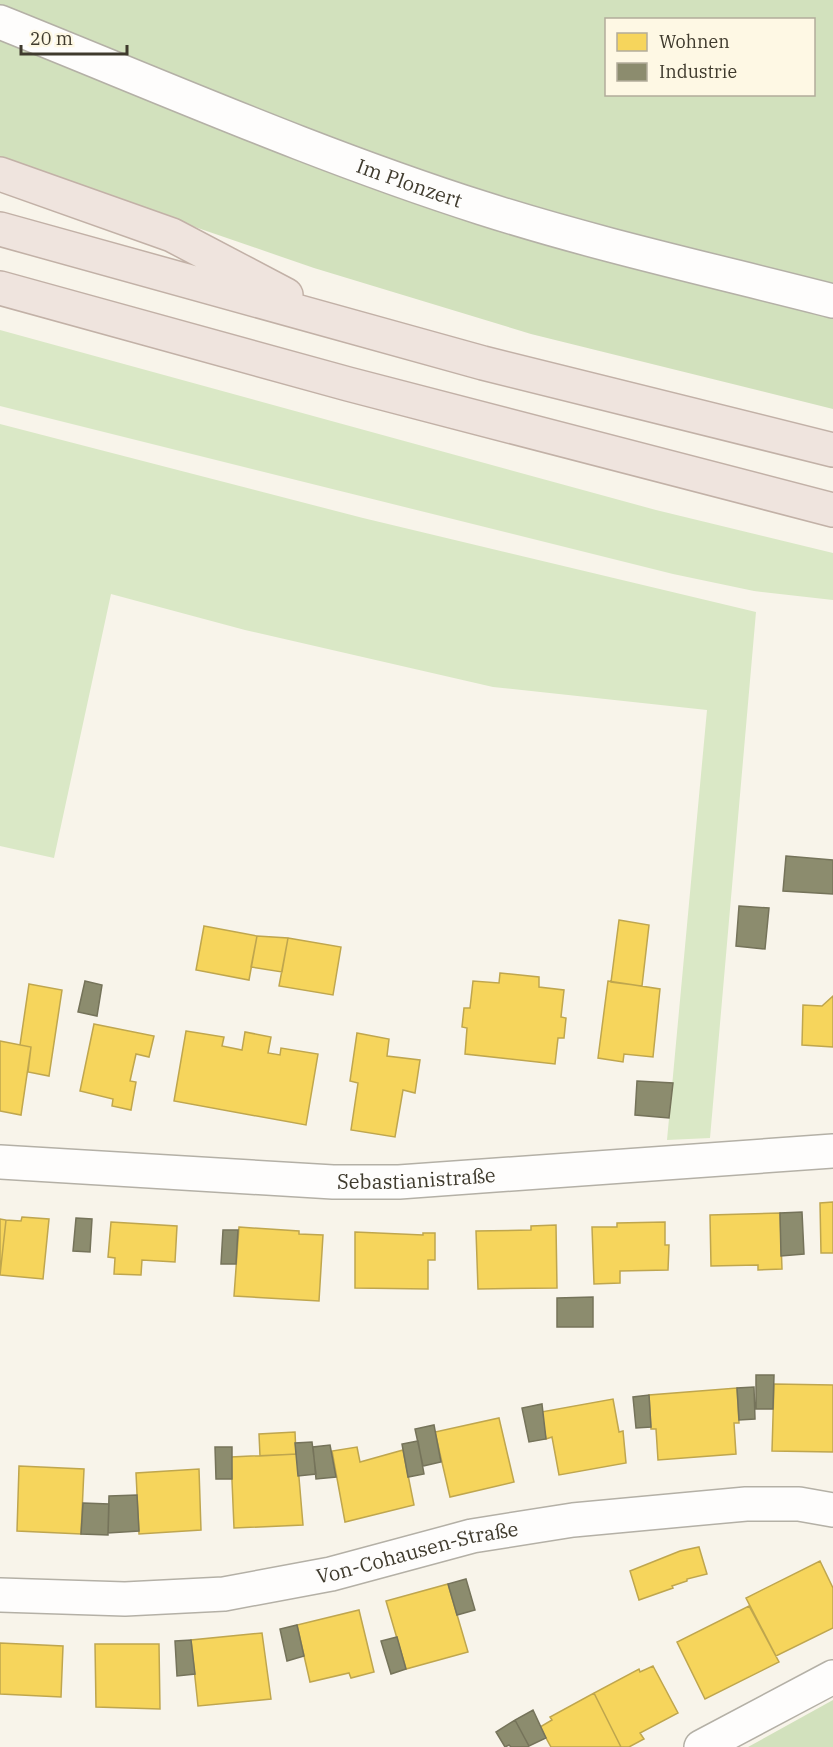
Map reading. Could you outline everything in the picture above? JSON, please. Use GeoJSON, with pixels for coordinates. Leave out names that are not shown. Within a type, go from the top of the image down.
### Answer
{"type":"FeatureCollection","features":[{"type":"Feature","properties":{"kind":"highway"},"geometry":{"type":"LineString","coordinates":[[0,174],[172,235],[332,320]]}},
{"type":"Feature","properties":{"kind":"highway"},"geometry":{"type":"LineString","coordinates":[[0,229],[639,403],[833,450]]}},
{"type":"Feature","properties":{"kind":"highway"},"geometry":{"type":"LineString","coordinates":[[0,288],[381,393],[833,510]]}},
{"type":"Feature","properties":{"kind":"street","name":"Im Plonzert"},"geometry":{"type":"LineString","coordinates":[[0,22],[440,194],[562,232],[833,301]]}},
{"type":"Feature","properties":{"kind":"street","name":"Sebastianistraße"},"geometry":{"type":"LineString","coordinates":[[0,1162],[333,1182],[399,1182],[833,1151]]}},
{"type":"Feature","properties":{"kind":"street","name":"Von-Cohausen-Straße"},"geometry":{"type":"LineString","coordinates":[[0,1596],[124,1599],[224,1594],[330,1574],[471,1536],[573,1520],[746,1504],[799,1504],[833,1510]]}},
{"type":"Feature","properties":{"kind":"street"},"geometry":{"type":"LineString","coordinates":[[701,1747],[833,1677]]}},
{"type":"Feature","properties":{"kind":"green space"},"geometry":{"type":"Polygon","coordinates":[[[0,0],[833,0],[833,409],[531,334],[314,268],[0,160],[0,0]]]}},
{"type":"Feature","properties":{"kind":"green space"},"geometry":{"type":"Polygon","coordinates":[[[0,330],[656,510],[833,553],[833,600],[754,591],[673,574],[0,406],[0,330]]]}},
{"type":"Feature","properties":{"kind":"green space"},"geometry":{"type":"Polygon","coordinates":[[[0,424],[363,518],[756,612],[710,1138],[667,1140],[707,710],[493,687],[245,630],[111,594],[54,858],[0,846],[0,424]]]}},
{"type":"Feature","properties":{"kind":"green space"},"geometry":{"type":"Polygon","coordinates":[[[833,1700],[833,1747],[748,1747],[833,1700]]]}},
{"type":"Feature","properties":{"kind":"building: Wohnen"},"geometry":{"type":"Polygon","coordinates":[[[619,920],[649,925],[642,986],[611,982],[619,920]]]}},
{"type":"Feature","properties":{"kind":"building: Wohnen"},"geometry":{"type":"Polygon","coordinates":[[[204,926],[257,936],[249,980],[196,970],[204,926]]]}},
{"type":"Feature","properties":{"kind":"building: Wohnen"},"geometry":{"type":"Polygon","coordinates":[[[257,936],[288,938],[282,972],[251,967],[257,936]]]}},
{"type":"Feature","properties":{"kind":"building: Wohnen"},"geometry":{"type":"Polygon","coordinates":[[[288,938],[341,947],[333,995],[279,986],[288,938]]]}},
{"type":"Feature","properties":{"kind":"building: Wohnen"},"geometry":{"type":"Polygon","coordinates":[[[500,973],[539,977],[539,987],[564,990],[561,1017],[566,1018],[564,1038],[558,1038],[555,1064],[465,1054],[467,1028],[462,1027],[464,1008],[470,1008],[473,981],[499,983],[500,973]]]}},
{"type":"Feature","properties":{"kind":"building: Wohnen"},"geometry":{"type":"Polygon","coordinates":[[[608,981],[660,989],[653,1057],[624,1054],[623,1062],[598,1058],[608,981]]]}},
{"type":"Feature","properties":{"kind":"building: Wohnen"},"geometry":{"type":"Polygon","coordinates":[[[29,984],[62,990],[49,1076],[28,1072],[31,1047],[20,1045],[29,984]]]}},
{"type":"Feature","properties":{"kind":"building: Wohnen"},"geometry":{"type":"Polygon","coordinates":[[[833,996],[833,1047],[802,1045],[803,1005],[822,1006],[833,996]]]}},
{"type":"Feature","properties":{"kind":"building: Wohnen"},"geometry":{"type":"Polygon","coordinates":[[[94,1024],[154,1036],[149,1057],[136,1054],[130,1081],[136,1082],[131,1110],[112,1106],[113,1099],[80,1091],[94,1024]]]}},
{"type":"Feature","properties":{"kind":"building: Wohnen"},"geometry":{"type":"Polygon","coordinates":[[[186,1031],[224,1037],[222,1046],[242,1050],[245,1032],[271,1037],[268,1053],[280,1055],[281,1048],[318,1054],[306,1125],[174,1101],[186,1031]]]}},
{"type":"Feature","properties":{"kind":"building: Wohnen"},"geometry":{"type":"Polygon","coordinates":[[[357,1033],[389,1039],[387,1056],[420,1060],[415,1093],[403,1090],[395,1137],[351,1130],[358,1083],[350,1081],[357,1033]]]}},
{"type":"Feature","properties":{"kind":"building: Wohnen"},"geometry":{"type":"Polygon","coordinates":[[[0,1041],[31,1047],[21,1115],[0,1111],[0,1041]]]}},
{"type":"Feature","properties":{"kind":"building: Wohnen"},"geometry":{"type":"Polygon","coordinates":[[[833,1202],[833,1253],[821,1253],[820,1203],[833,1202]]]}},
{"type":"Feature","properties":{"kind":"building: Wohnen"},"geometry":{"type":"Polygon","coordinates":[[[780,1213],[782,1269],[758,1270],[758,1265],[711,1266],[710,1215],[780,1213]]]}},
{"type":"Feature","properties":{"kind":"building: Wohnen"},"geometry":{"type":"Polygon","coordinates":[[[22,1217],[49,1219],[43,1279],[0,1275],[6,1220],[21,1221],[22,1217]]]}},
{"type":"Feature","properties":{"kind":"building: Wohnen"},"geometry":{"type":"Polygon","coordinates":[[[0,1219],[6,1220],[0,1275],[0,1219]]]}},
{"type":"Feature","properties":{"kind":"building: Wohnen"},"geometry":{"type":"Polygon","coordinates":[[[111,1222],[177,1226],[175,1262],[142,1260],[141,1275],[114,1274],[115,1258],[108,1257],[111,1222]]]}},
{"type":"Feature","properties":{"kind":"building: Wohnen"},"geometry":{"type":"Polygon","coordinates":[[[665,1222],[665,1245],[669,1245],[668,1270],[620,1271],[620,1283],[594,1284],[592,1227],[617,1227],[617,1223],[665,1222]]]}},
{"type":"Feature","properties":{"kind":"building: Wohnen"},"geometry":{"type":"Polygon","coordinates":[[[556,1225],[557,1288],[478,1289],[476,1231],[531,1230],[531,1226],[556,1225]]]}},
{"type":"Feature","properties":{"kind":"building: Wohnen"},"geometry":{"type":"Polygon","coordinates":[[[239,1227],[323,1235],[319,1301],[234,1296],[239,1227]]]}},
{"type":"Feature","properties":{"kind":"building: Wohnen"},"geometry":{"type":"Polygon","coordinates":[[[355,1232],[423,1235],[423,1233],[435,1233],[435,1260],[428,1260],[428,1289],[355,1288],[355,1232]]]}},
{"type":"Feature","properties":{"kind":"building: Wohnen"},"geometry":{"type":"Polygon","coordinates":[[[774,1384],[833,1385],[833,1452],[772,1451],[774,1384]]]}},
{"type":"Feature","properties":{"kind":"building: Wohnen"},"geometry":{"type":"Polygon","coordinates":[[[737,1388],[739,1423],[734,1423],[736,1454],[658,1460],[656,1429],[651,1429],[649,1395],[737,1388]]]}},
{"type":"Feature","properties":{"kind":"building: Wohnen"},"geometry":{"type":"Polygon","coordinates":[[[613,1399],[619,1432],[623,1431],[626,1463],[559,1475],[552,1437],[546,1439],[541,1412],[613,1399]]]}},
{"type":"Feature","properties":{"kind":"building: Wohnen"},"geometry":{"type":"Polygon","coordinates":[[[499,1418],[514,1482],[450,1497],[435,1432],[499,1418]]]}},
{"type":"Feature","properties":{"kind":"building: Wohnen"},"geometry":{"type":"Polygon","coordinates":[[[295,1432],[296,1454],[260,1456],[259,1434],[295,1432]]]}},
{"type":"Feature","properties":{"kind":"building: Wohnen"},"geometry":{"type":"Polygon","coordinates":[[[357,1447],[360,1462],[403,1450],[414,1505],[345,1522],[332,1451],[357,1447]]]}},
{"type":"Feature","properties":{"kind":"building: Wohnen"},"geometry":{"type":"Polygon","coordinates":[[[297,1454],[303,1525],[234,1528],[231,1457],[297,1454]]]}},
{"type":"Feature","properties":{"kind":"building: Wohnen"},"geometry":{"type":"Polygon","coordinates":[[[19,1466],[84,1469],[81,1534],[17,1531],[19,1466]]]}},
{"type":"Feature","properties":{"kind":"building: Wohnen"},"geometry":{"type":"Polygon","coordinates":[[[199,1469],[201,1530],[139,1534],[136,1473],[199,1469]]]}},
{"type":"Feature","properties":{"kind":"building: Wohnen"},"geometry":{"type":"Polygon","coordinates":[[[699,1547],[707,1574],[687,1579],[687,1581],[672,1586],[673,1588],[639,1600],[630,1571],[680,1551],[699,1547]]]}},
{"type":"Feature","properties":{"kind":"building: Wohnen"},"geometry":{"type":"Polygon","coordinates":[[[820,1561],[833,1588],[833,1628],[776,1656],[746,1598],[820,1561]]]}},
{"type":"Feature","properties":{"kind":"building: Wohnen"},"geometry":{"type":"Polygon","coordinates":[[[448,1584],[468,1652],[406,1669],[386,1601],[448,1584]]]}},
{"type":"Feature","properties":{"kind":"building: Wohnen"},"geometry":{"type":"Polygon","coordinates":[[[749,1606],[779,1662],[705,1699],[677,1642],[749,1606]]]}},
{"type":"Feature","properties":{"kind":"building: Wohnen"},"geometry":{"type":"Polygon","coordinates":[[[359,1610],[374,1672],[351,1678],[349,1673],[310,1682],[297,1625],[359,1610]]]}},
{"type":"Feature","properties":{"kind":"building: Wohnen"},"geometry":{"type":"Polygon","coordinates":[[[262,1633],[271,1699],[198,1706],[191,1640],[262,1633]]]}},
{"type":"Feature","properties":{"kind":"building: Wohnen"},"geometry":{"type":"Polygon","coordinates":[[[0,1643],[63,1646],[61,1697],[0,1694],[0,1643]]]}},
{"type":"Feature","properties":{"kind":"building: Wohnen"},"geometry":{"type":"Polygon","coordinates":[[[95,1644],[159,1644],[160,1709],[96,1707],[95,1644]]]}},
{"type":"Feature","properties":{"kind":"building: Wohnen"},"geometry":{"type":"Polygon","coordinates":[[[653,1666],[678,1713],[640,1733],[644,1739],[629,1747],[621,1747],[594,1693],[639,1669],[640,1672],[653,1666]]]}},
{"type":"Feature","properties":{"kind":"building: Wohnen"},"geometry":{"type":"Polygon","coordinates":[[[594,1693],[621,1747],[551,1747],[540,1727],[552,1720],[550,1717],[594,1693]]]}},
{"type":"Feature","properties":{"kind":"building: Industrie"},"geometry":{"type":"Polygon","coordinates":[[[786,856],[833,860],[833,894],[783,891],[786,856]]]}},
{"type":"Feature","properties":{"kind":"building: Industrie"},"geometry":{"type":"Polygon","coordinates":[[[739,906],[769,908],[765,949],[736,946],[739,906]]]}},
{"type":"Feature","properties":{"kind":"building: Industrie"},"geometry":{"type":"Polygon","coordinates":[[[85,981],[102,985],[97,1016],[78,1012],[85,981]]]}},
{"type":"Feature","properties":{"kind":"building: Industrie"},"geometry":{"type":"Polygon","coordinates":[[[637,1081],[673,1083],[669,1118],[635,1115],[637,1081]]]}},
{"type":"Feature","properties":{"kind":"building: Industrie"},"geometry":{"type":"Polygon","coordinates":[[[802,1212],[804,1254],[781,1256],[780,1213],[802,1212]]]}},
{"type":"Feature","properties":{"kind":"building: Industrie"},"geometry":{"type":"Polygon","coordinates":[[[76,1218],[92,1219],[90,1252],[73,1251],[76,1218]]]}},
{"type":"Feature","properties":{"kind":"building: Industrie"},"geometry":{"type":"Polygon","coordinates":[[[223,1230],[238,1230],[236,1264],[221,1264],[223,1230]]]}},
{"type":"Feature","properties":{"kind":"building: Industrie"},"geometry":{"type":"Polygon","coordinates":[[[593,1297],[593,1327],[557,1327],[557,1298],[593,1297]]]}},
{"type":"Feature","properties":{"kind":"building: Industrie"},"geometry":{"type":"Polygon","coordinates":[[[756,1375],[774,1375],[773,1409],[756,1409],[756,1375]]]}},
{"type":"Feature","properties":{"kind":"building: Industrie"},"geometry":{"type":"Polygon","coordinates":[[[754,1387],[755,1419],[739,1420],[737,1388],[754,1387]]]}},
{"type":"Feature","properties":{"kind":"building: Industrie"},"geometry":{"type":"Polygon","coordinates":[[[649,1395],[651,1427],[636,1428],[633,1397],[649,1395]]]}},
{"type":"Feature","properties":{"kind":"building: Industrie"},"geometry":{"type":"Polygon","coordinates":[[[542,1404],[546,1439],[529,1442],[522,1408],[542,1404]]]}},
{"type":"Feature","properties":{"kind":"building: Industrie"},"geometry":{"type":"Polygon","coordinates":[[[434,1425],[441,1462],[423,1466],[415,1429],[434,1425]]]}},
{"type":"Feature","properties":{"kind":"building: Industrie"},"geometry":{"type":"Polygon","coordinates":[[[418,1441],[424,1474],[408,1477],[402,1444],[418,1441]]]}},
{"type":"Feature","properties":{"kind":"building: Industrie"},"geometry":{"type":"Polygon","coordinates":[[[312,1442],[316,1474],[298,1476],[295,1443],[312,1442]]]}},
{"type":"Feature","properties":{"kind":"building: Industrie"},"geometry":{"type":"Polygon","coordinates":[[[330,1445],[336,1477],[316,1479],[313,1447],[330,1445]]]}},
{"type":"Feature","properties":{"kind":"building: Industrie"},"geometry":{"type":"Polygon","coordinates":[[[215,1447],[232,1447],[232,1479],[216,1479],[215,1447]]]}},
{"type":"Feature","properties":{"kind":"building: Industrie"},"geometry":{"type":"Polygon","coordinates":[[[137,1495],[139,1531],[108,1533],[109,1496],[137,1495]]]}},
{"type":"Feature","properties":{"kind":"building: Industrie"},"geometry":{"type":"Polygon","coordinates":[[[83,1503],[109,1504],[108,1535],[81,1534],[83,1503]]]}},
{"type":"Feature","properties":{"kind":"building: Industrie"},"geometry":{"type":"Polygon","coordinates":[[[466,1579],[475,1610],[457,1615],[448,1584],[466,1579]]]}},
{"type":"Feature","properties":{"kind":"building: Industrie"},"geometry":{"type":"Polygon","coordinates":[[[297,1625],[304,1656],[287,1661],[280,1629],[297,1625]]]}},
{"type":"Feature","properties":{"kind":"building: Industrie"},"geometry":{"type":"Polygon","coordinates":[[[397,1637],[406,1669],[391,1674],[381,1641],[397,1637]]]}},
{"type":"Feature","properties":{"kind":"building: Industrie"},"geometry":{"type":"Polygon","coordinates":[[[191,1640],[195,1674],[177,1676],[175,1641],[191,1640]]]}},
{"type":"Feature","properties":{"kind":"building: Industrie"},"geometry":{"type":"Polygon","coordinates":[[[533,1710],[546,1738],[529,1746],[515,1720],[533,1710]]]}},
{"type":"Feature","properties":{"kind":"building: Industrie"},"geometry":{"type":"Polygon","coordinates":[[[515,1720],[528,1747],[509,1745],[505,1747],[496,1732],[515,1720]]]}}]}
